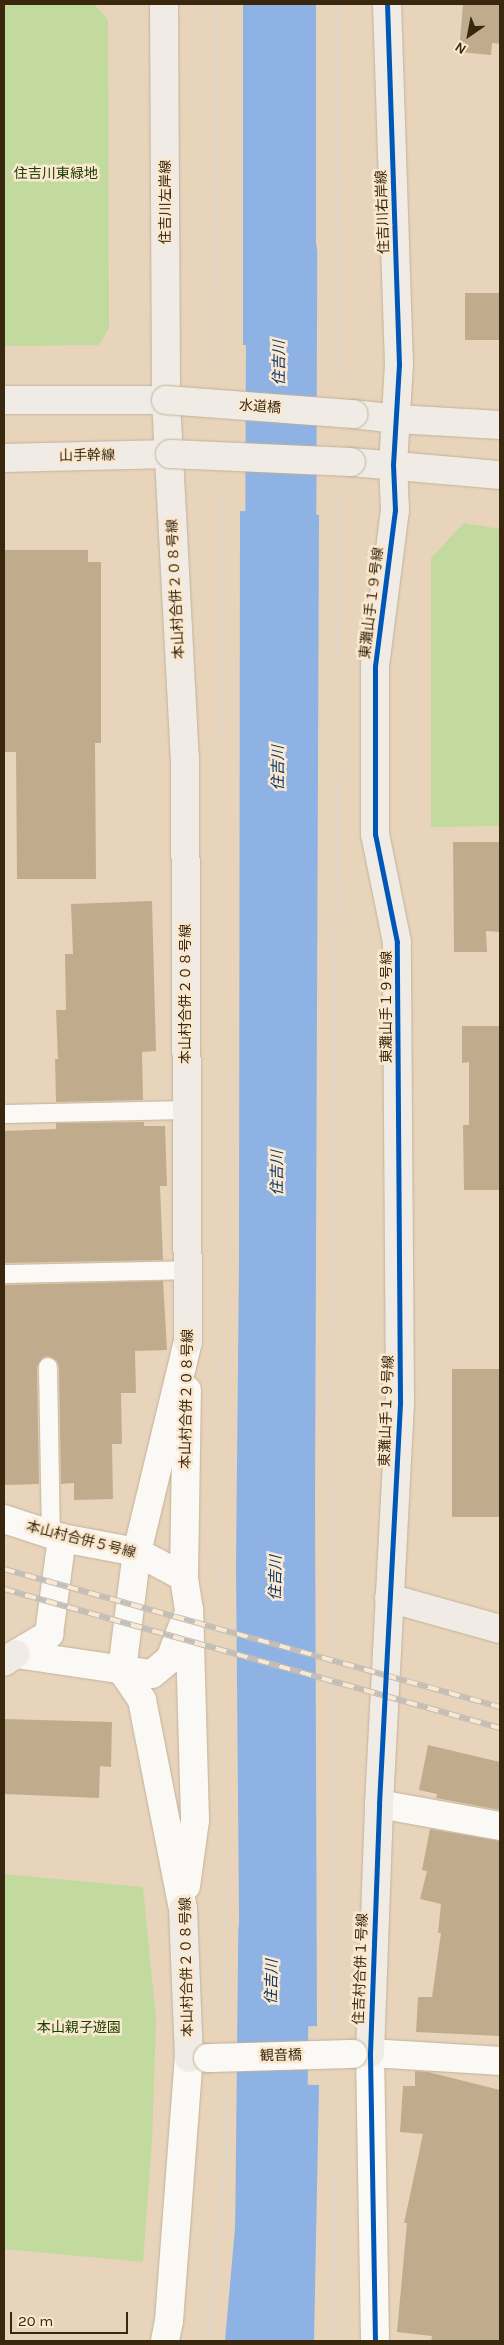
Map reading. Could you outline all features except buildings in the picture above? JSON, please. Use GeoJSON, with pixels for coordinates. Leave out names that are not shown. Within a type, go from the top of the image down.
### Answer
{"type":"FeatureCollection","features":[{"type":"Feature","properties":{"kind":"street","name":"住吉川左岸線"},"geometry":{"type":"LineString","coordinates":[[164,4],[166,400],[170,454]]}},
{"type":"Feature","properties":{"kind":"street","name":"住吉川右岸線"},"geometry":{"type":"LineString","coordinates":[[387,4],[398,344],[397,419]]}},
{"type":"Feature","properties":{"kind":"street"},"geometry":{"type":"LineString","coordinates":[[4,400],[166,400]]}},
{"type":"Feature","properties":{"kind":"street","name":"水道橋"},"geometry":{"type":"LineString","coordinates":[[166,400],[397,419]]}},
{"type":"Feature","properties":{"kind":"street"},"geometry":{"type":"LineString","coordinates":[[397,419],[500,425]]}},
{"type":"Feature","properties":{"kind":"street","name":"東灘山手１９号線"},"geometry":{"type":"LineString","coordinates":[[389,1598],[400,1402],[398,942],[375,834],[375,666],[395,510],[393,465],[397,419]]}},
{"type":"Feature","properties":{"kind":"street"},"geometry":{"type":"LineString","coordinates":[[170,454],[351,462],[500,475]]}},
{"type":"Feature","properties":{"kind":"street","name":"山手幹線"},"geometry":{"type":"LineString","coordinates":[[4,458],[170,454]]}},
{"type":"Feature","properties":{"kind":"street","name":"本山村合併２０８号線"},"geometry":{"type":"LineString","coordinates":[[166,2341],[199,2058],[183,1909],[195,1820],[189,1610],[184,1577],[188,1341],[185,758],[170,454]]}},
{"type":"Feature","properties":{"kind":"street"},"geometry":{"type":"LineString","coordinates":[[183,1909],[142,1700],[122,1670],[137,1552],[188,1341]]}},
{"type":"Feature","properties":{"kind":"street","name":"本山村合併５号線"},"geometry":{"type":"LineString","coordinates":[[4,1519],[57,1536],[137,1552],[184,1577]]}},
{"type":"Feature","properties":{"kind":"street"},"geometry":{"type":"LineString","coordinates":[[10,1658],[49,1634],[57,1536]]}},
{"type":"Feature","properties":{"kind":"street"},"geometry":{"type":"LineString","coordinates":[[389,1598],[500,1630]]}},
{"type":"Feature","properties":{"kind":"street","name":"住吉村合併１号線"},"geometry":{"type":"LineString","coordinates":[[375,2341],[361,2054],[379,1804],[389,1598]]}},
{"type":"Feature","properties":{"kind":"street"},"geometry":{"type":"LineString","coordinates":[[10,1658],[152,1674],[170,1659],[189,1610]]}},
{"type":"Feature","properties":{"kind":"street"},"geometry":{"type":"LineString","coordinates":[[379,1804],[500,1826]]}},
{"type":"Feature","properties":{"kind":"street","name":"観音橋"},"geometry":{"type":"LineString","coordinates":[[199,2058],[361,2054],[500,2061]]}},
{"type":"Feature","properties":{"kind":"lane"},"geometry":{"type":"LineString","coordinates":[[4,1114],[187,1110]]}},
{"type":"Feature","properties":{"kind":"lane"},"geometry":{"type":"LineString","coordinates":[[4,1274],[188,1270]]}},
{"type":"Feature","properties":{"kind":"lane"},"geometry":{"type":"LineString","coordinates":[[48,1367],[57,1536]]}},
{"type":"Feature","properties":{"kind":"path"},"geometry":{"type":"LineString","coordinates":[[337,4],[339,388]]}},
{"type":"Feature","properties":{"kind":"path"},"geometry":{"type":"LineString","coordinates":[[338,665],[339,487]]}},
{"type":"Feature","properties":{"kind":"path"},"geometry":{"type":"LineString","coordinates":[[334,2026],[330,1382],[338,764]]}},
{"type":"Feature","properties":{"kind":"path"},"geometry":{"type":"LineString","coordinates":[[335,2164],[336,2341]]}},
{"type":"Feature","properties":{"kind":"green space","name":"住吉川東緑地"},"geometry":{"type":"Polygon","coordinates":[[[4,4],[94,4],[108,20],[109,328],[99,345],[4,346],[4,4]]]}},
{"type":"Feature","properties":{"kind":"green space"},"geometry":{"type":"Polygon","coordinates":[[[464,523],[500,529],[500,826],[431,827],[431,558],[464,523]]]}},
{"type":"Feature","properties":{"kind":"green space","name":"本山親子遊園"},"geometry":{"type":"Polygon","coordinates":[[[4,1874],[143,1887],[156,2020],[152,2141],[143,2262],[4,2249],[4,1874]]]}},
{"type":"Feature","properties":{"kind":"water"},"geometry":{"type":"Polygon","coordinates":[[[243,4],[316,4],[316,345],[243,345],[243,4]]]}},
{"type":"Feature","properties":{"kind":"water"},"geometry":{"type":"Polygon","coordinates":[[[240,511],[319,515],[315,1499],[317,2026],[240,2029],[236,1567],[239,1264],[240,511]]]}},
{"type":"Feature","properties":{"kind":"water"},"geometry":{"type":"Polygon","coordinates":[[[240,2084],[319,2085],[314,2341],[225,2341],[242,2149],[240,2084]]]}},
{"type":"Feature","properties":{"kind":"waterway","name":"住吉川"},"geometry":{"type":"LineString","coordinates":[[280,611],[281,252]]}},
{"type":"Feature","properties":{"kind":"waterway","name":"住吉川"},"geometry":{"type":"LineString","coordinates":[[269,2341],[273,1929]]}},
{"type":"Feature","properties":{"kind":"railway"},"geometry":{"type":"LineString","coordinates":[[4,1569],[500,1707]]}},
{"type":"Feature","properties":{"kind":"railway"},"geometry":{"type":"LineString","coordinates":[[4,1589],[500,1728]]}},
{"type":"Feature","properties":{"kind":"cycle path"},"geometry":{"type":"LineString","coordinates":[[375,2341],[370,2053],[379,1804],[400,1402],[397,942],[375,834],[375,666],[395,510],[393,465],[399,365],[387,4]]}}]}
